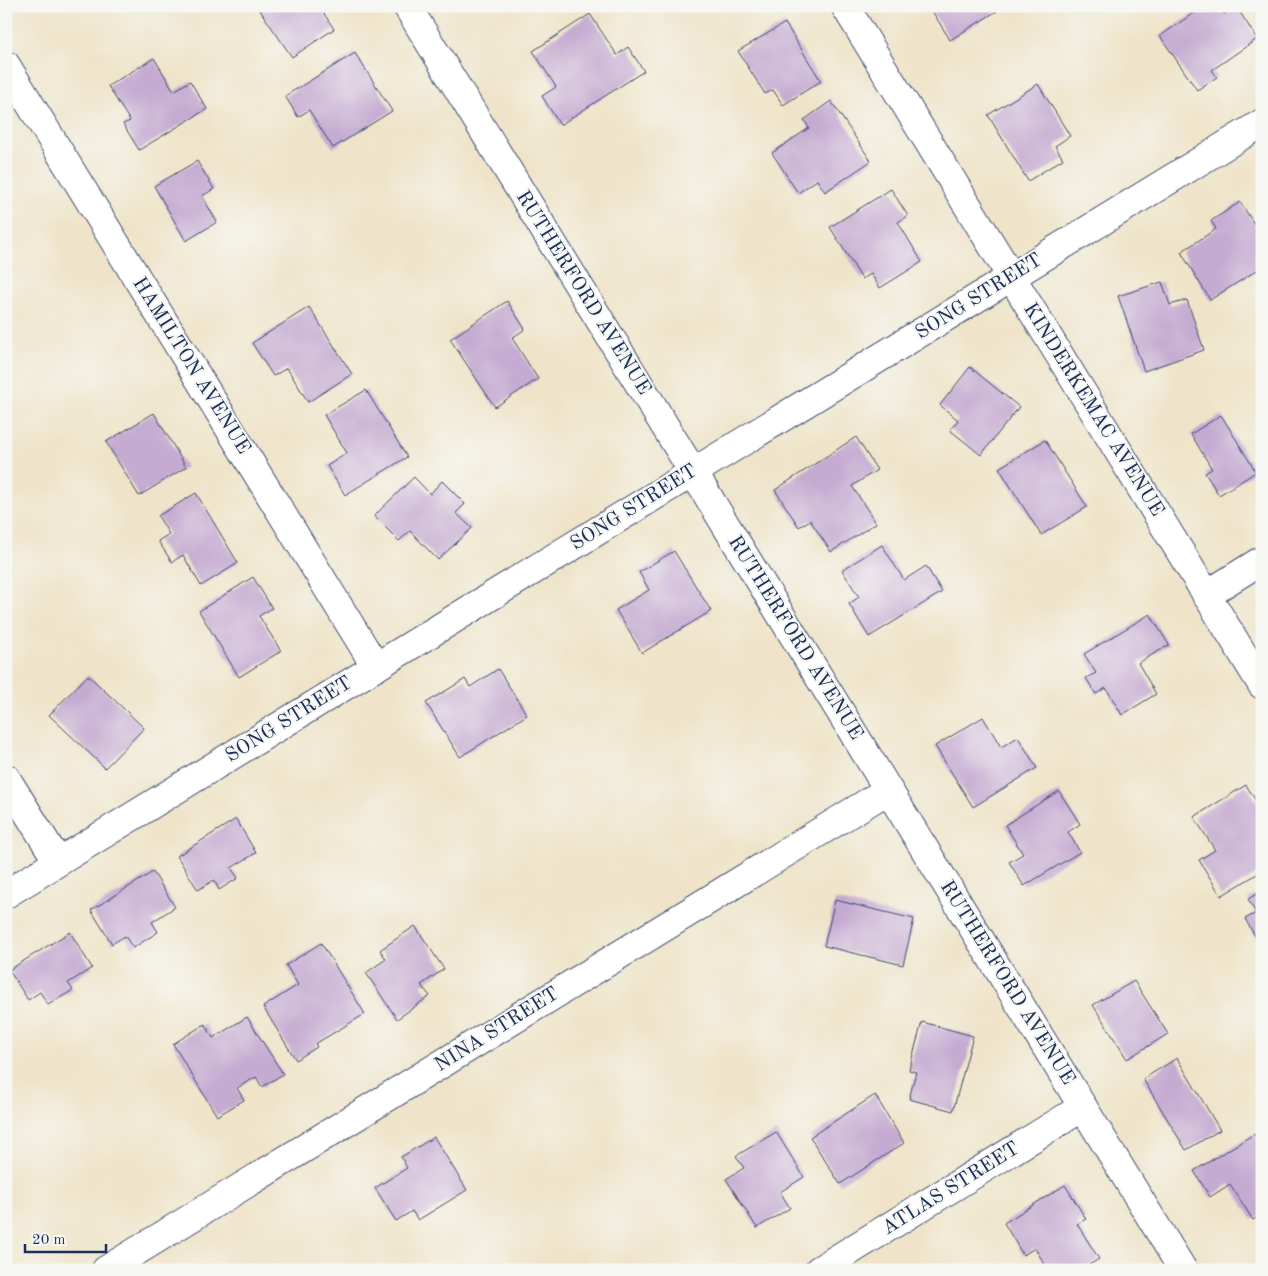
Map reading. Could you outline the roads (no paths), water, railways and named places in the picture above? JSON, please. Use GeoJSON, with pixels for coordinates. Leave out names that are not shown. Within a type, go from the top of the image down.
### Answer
{"type":"FeatureCollection","features":[{"type":"Feature","properties":{"kind":"street","name":"RUTHERFORD AVENUE"},"geometry":{"type":"LineString","coordinates":[[407,6],[1183,1270]]}},
{"type":"Feature","properties":{"kind":"street","name":"KINDERKEMAC AVENUE"},"geometry":{"type":"LineString","coordinates":[[845,6],[1262,685]]}},
{"type":"Feature","properties":{"kind":"street","name":"HAMILTON AVENUE"},"geometry":{"type":"LineString","coordinates":[[6,65],[376,667]]}},
{"type":"Feature","properties":{"kind":"street","name":"SONG STREET"},"geometry":{"type":"LineString","coordinates":[[6,894],[1262,123]]}},
{"type":"Feature","properties":{"kind":"street"},"geometry":{"type":"LineString","coordinates":[[1206,595],[1262,560]]}},
{"type":"Feature","properties":{"kind":"street"},"geometry":{"type":"LineString","coordinates":[[6,778],[58,862]]}},
{"type":"Feature","properties":{"kind":"street","name":"NINA STREET"},"geometry":{"type":"LineString","coordinates":[[106,1270],[888,790]]}},
{"type":"Feature","properties":{"kind":"street","name":"ATLAS STREET"},"geometry":{"type":"LineString","coordinates":[[819,1270],[1083,1108]]}}]}
